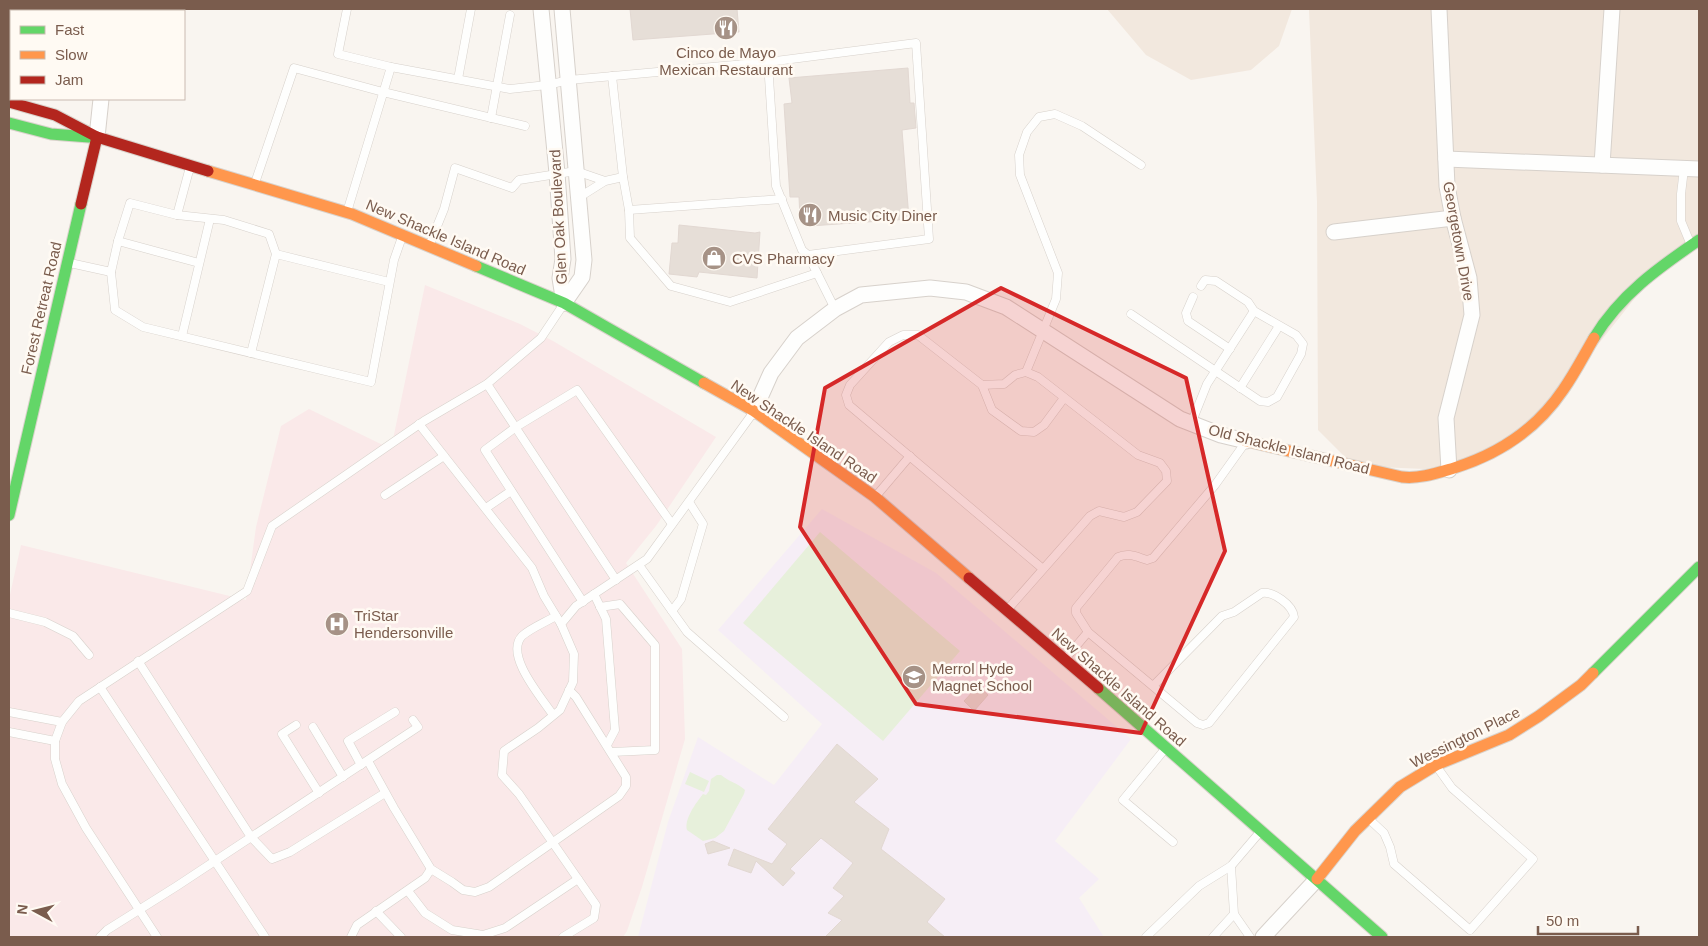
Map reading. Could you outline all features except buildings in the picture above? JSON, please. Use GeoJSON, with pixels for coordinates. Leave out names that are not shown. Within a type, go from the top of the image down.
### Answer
{"type":"FeatureCollection","features":[{"type":"Feature","properties":{"kind":"main road","name":"New Shackle Island Road"},"geometry":{"type":"LineString","coordinates":[[9,102],[55,115],[96,137],[347,212],[403,235],[564,304],[754,411],[875,497],[1382,937]]}},
{"type":"Feature","properties":{"kind":"main road","name":"New Shackle Island Road"},"geometry":{"type":"LineString","coordinates":[[9,123],[51,134],[96,137]]}},
{"type":"Feature","properties":{"kind":"main road","name":"Forest Retreat Road"},"geometry":{"type":"LineString","coordinates":[[9,515],[96,137]]}},
{"type":"Feature","properties":{"kind":"main road","name":"Old Shackle Island Road"},"geometry":{"type":"LineString","coordinates":[[1246,441],[1412,478],[1479,461],[1510,445],[1534,425],[1562,392],[1585,351],[1612,312],[1637,285],[1662,264],[1695,243]]}},
{"type":"Feature","properties":{"kind":"main road","name":"Wessington Place"},"geometry":{"type":"LineString","coordinates":[[1316,879],[1355,832],[1400,787],[1436,765],[1509,735],[1539,716],[1581,685],[1699,567]]}},
{"type":"Feature","properties":{"kind":"street","name":"Glen Oak Boulevard"},"geometry":{"type":"LineString","coordinates":[[541,9],[563,259],[560,278],[564,304]]}},
{"type":"Feature","properties":{"kind":"street","name":"Glen Oak Boulevard"},"geometry":{"type":"LineString","coordinates":[[562,9],[584,260],[582,277],[564,304]]}},
{"type":"Feature","properties":{"kind":"street","name":"Georgetown Drive"},"geometry":{"type":"LineString","coordinates":[[1440,9],[1448,186],[1453,218],[1469,278],[1472,315],[1446,418],[1449,470]]}},
{"type":"Feature","properties":{"kind":"street"},"geometry":{"type":"LineString","coordinates":[[1602,166],[1612,9]]}},
{"type":"Feature","properties":{"kind":"street"},"geometry":{"type":"LineString","coordinates":[[96,137],[101,100]]}},
{"type":"Feature","properties":{"kind":"street"},"geometry":{"type":"LineString","coordinates":[[1446,159],[1699,169]]}},
{"type":"Feature","properties":{"kind":"street"},"geometry":{"type":"LineString","coordinates":[[1334,232],[1453,218]]}},
{"type":"Feature","properties":{"kind":"street","name":"Old Shackle Island Road"},"geometry":{"type":"LineString","coordinates":[[754,411],[771,373],[796,338],[835,309],[861,295],[930,288],[966,292],[1006,307],[1180,419],[1221,435],[1246,441]]}},
{"type":"Feature","properties":{"kind":"street"},"geometry":{"type":"LineString","coordinates":[[1263,937],[1316,879]]}},
{"type":"Feature","properties":{"kind":"lane"},"geometry":{"type":"LineString","coordinates":[[347,9],[338,54],[391,67],[510,90],[569,80],[768,62],[916,43],[929,239],[808,256]]}},
{"type":"Feature","properties":{"kind":"lane"},"geometry":{"type":"LineString","coordinates":[[458,79],[472,9]]}},
{"type":"Feature","properties":{"kind":"lane"},"geometry":{"type":"LineString","coordinates":[[491,118],[510,15]]}},
{"type":"Feature","properties":{"kind":"lane"},"geometry":{"type":"LineString","coordinates":[[768,62],[776,186],[802,250],[808,256],[835,309]]}},
{"type":"Feature","properties":{"kind":"lane"},"geometry":{"type":"LineString","coordinates":[[347,212],[391,67]]}},
{"type":"Feature","properties":{"kind":"lane"},"geometry":{"type":"LineString","coordinates":[[254,184],[294,68],[383,92],[525,126]]}},
{"type":"Feature","properties":{"kind":"lane"},"geometry":{"type":"LineString","coordinates":[[612,76],[623,177],[629,210],[630,238],[671,286],[730,302],[817,273]]}},
{"type":"Feature","properties":{"kind":"lane"},"geometry":{"type":"LineString","coordinates":[[1026,372],[1056,298],[1058,273],[1020,174],[1019,155],[1027,132],[1039,117],[1055,114],[1082,126],[1141,165]]}},
{"type":"Feature","properties":{"kind":"lane"},"geometry":{"type":"LineString","coordinates":[[177,215],[190,166]]}},
{"type":"Feature","properties":{"kind":"lane"},"geometry":{"type":"LineString","coordinates":[[428,246],[444,209],[455,168],[512,188],[519,180],[576,171],[605,181]]}},
{"type":"Feature","properties":{"kind":"lane"},"geometry":{"type":"LineString","coordinates":[[1684,169],[1681,194],[1681,221],[1695,243]]}},
{"type":"Feature","properties":{"kind":"lane"},"geometry":{"type":"LineString","coordinates":[[578,198],[605,181],[623,177]]}},
{"type":"Feature","properties":{"kind":"lane"},"geometry":{"type":"LineString","coordinates":[[629,210],[782,199]]}},
{"type":"Feature","properties":{"kind":"lane"},"geometry":{"type":"LineString","coordinates":[[251,353],[276,254],[269,234],[224,220],[177,215],[130,203],[118,240],[111,272],[115,310],[143,327],[371,382],[389,282],[403,235]]}},
{"type":"Feature","properties":{"kind":"lane"},"geometry":{"type":"LineString","coordinates":[[182,336],[210,219]]}},
{"type":"Feature","properties":{"kind":"lane"},"geometry":{"type":"LineString","coordinates":[[118,240],[199,263]]}},
{"type":"Feature","properties":{"kind":"lane"},"geometry":{"type":"LineString","coordinates":[[276,254],[389,282]]}},
{"type":"Feature","properties":{"kind":"lane"},"geometry":{"type":"LineString","coordinates":[[67,262],[111,272]]}},
{"type":"Feature","properties":{"kind":"lane"},"geometry":{"type":"LineString","coordinates":[[1131,314],[1260,401],[1268,402],[1277,397],[1301,354],[1303,344],[1296,335],[1254,311],[1248,302],[1216,281],[1205,280],[1201,286]]}},
{"type":"Feature","properties":{"kind":"lane"},"geometry":{"type":"LineString","coordinates":[[1193,298],[1186,313],[1188,321],[1230,349]]}},
{"type":"Feature","properties":{"kind":"lane"},"geometry":{"type":"LineString","coordinates":[[157,937],[86,828],[62,784],[55,759],[55,741],[62,722],[79,700],[247,591],[272,526],[419,424],[487,384],[542,338],[564,304]]}},
{"type":"Feature","properties":{"kind":"lane"},"geometry":{"type":"LineString","coordinates":[[1191,424],[1207,384],[1254,311]]}},
{"type":"Feature","properties":{"kind":"lane"},"geometry":{"type":"LineString","coordinates":[[1240,388],[1279,326]]}},
{"type":"Feature","properties":{"kind":"lane"},"geometry":{"type":"LineString","coordinates":[[1043,568],[849,405],[846,395],[850,386],[889,342],[903,335],[918,335],[982,385],[992,410],[1021,431],[1034,432],[1044,425],[1064,398]]}},
{"type":"Feature","properties":{"kind":"lane"},"geometry":{"type":"LineString","coordinates":[[982,385],[1004,384],[1015,375],[1026,372],[1038,377],[1138,455],[1160,463],[1166,471],[1167,481],[1137,512],[1124,517],[1099,511],[1090,516],[1007,610]]}},
{"type":"Feature","properties":{"kind":"lane"},"geometry":{"type":"LineString","coordinates":[[487,384],[616,580]]}},
{"type":"Feature","properties":{"kind":"lane"},"geometry":{"type":"LineString","coordinates":[[582,602],[485,450],[516,427],[577,390],[672,524]]}},
{"type":"Feature","properties":{"kind":"lane"},"geometry":{"type":"LineString","coordinates":[[561,624],[576,606],[647,559],[754,411]]}},
{"type":"Feature","properties":{"kind":"lane"},"geometry":{"type":"LineString","coordinates":[[419,424],[532,568],[544,596],[561,624],[574,654],[573,682],[560,710],[538,728],[504,751],[502,775],[519,794],[596,905],[594,918],[563,937]]}},
{"type":"Feature","properties":{"kind":"lane"},"geometry":{"type":"LineString","coordinates":[[1153,686],[1222,616],[1234,612],[1262,593],[1273,594],[1291,608],[1294,616],[1209,723],[1202,724],[1197,723],[1088,632],[1076,613],[1076,608],[1118,557],[1131,555],[1147,560],[1153,558],[1215,485],[1246,441]]}},
{"type":"Feature","properties":{"kind":"lane"},"geometry":{"type":"LineString","coordinates":[[385,495],[444,456]]}},
{"type":"Feature","properties":{"kind":"lane"},"geometry":{"type":"LineString","coordinates":[[875,497],[910,456]]}},
{"type":"Feature","properties":{"kind":"lane"},"geometry":{"type":"LineString","coordinates":[[486,508],[511,491]]}},
{"type":"Feature","properties":{"kind":"lane"},"geometry":{"type":"LineString","coordinates":[[672,611],[681,598],[703,524],[689,502]]}},
{"type":"Feature","properties":{"kind":"lane"},"geometry":{"type":"LineString","coordinates":[[639,565],[688,632],[784,718]]}},
{"type":"Feature","properties":{"kind":"lane"},"geometry":{"type":"LineString","coordinates":[[594,594],[606,619],[615,730],[607,745]]}},
{"type":"Feature","properties":{"kind":"lane"},"geometry":{"type":"LineString","coordinates":[[600,607],[620,604],[654,645],[655,750],[612,752]]}},
{"type":"Feature","properties":{"kind":"lane"},"geometry":{"type":"LineString","coordinates":[[9,613],[45,622],[73,636],[89,655]]}},
{"type":"Feature","properties":{"kind":"lane"},"geometry":{"type":"LineString","coordinates":[[553,715],[521,666],[517,656],[517,644],[523,636],[556,616]]}},
{"type":"Feature","properties":{"kind":"lane"},"geometry":{"type":"LineString","coordinates":[[1065,660],[1088,632]]}},
{"type":"Feature","properties":{"kind":"lane"},"geometry":{"type":"LineString","coordinates":[[138,661],[252,837],[272,859],[290,852],[385,793]]}},
{"type":"Feature","properties":{"kind":"lane"},"geometry":{"type":"LineString","coordinates":[[100,687],[265,937]]}},
{"type":"Feature","properties":{"kind":"lane"},"geometry":{"type":"LineString","coordinates":[[395,712],[348,742],[385,793],[431,869],[462,890],[476,892],[489,887],[619,796],[626,786],[626,776],[612,752],[576,696],[569,690]]}},
{"type":"Feature","properties":{"kind":"lane"},"geometry":{"type":"LineString","coordinates":[[9,712],[62,722]]}},
{"type":"Feature","properties":{"kind":"lane"},"geometry":{"type":"LineString","coordinates":[[100,937],[107,930],[418,727],[413,720]]}},
{"type":"Feature","properties":{"kind":"lane"},"geometry":{"type":"LineString","coordinates":[[296,724],[282,734],[318,793]]}},
{"type":"Feature","properties":{"kind":"lane"},"geometry":{"type":"LineString","coordinates":[[313,727],[343,777]]}},
{"type":"Feature","properties":{"kind":"lane"},"geometry":{"type":"LineString","coordinates":[[9,732],[55,741]]}},
{"type":"Feature","properties":{"kind":"lane"},"geometry":{"type":"LineString","coordinates":[[1166,748],[1123,800],[1173,842]]}},
{"type":"Feature","properties":{"kind":"lane"},"geometry":{"type":"LineString","coordinates":[[1368,819],[1384,833],[1394,864],[1470,930],[1533,859],[1452,788],[1436,765]]}},
{"type":"Feature","properties":{"kind":"lane"},"geometry":{"type":"LineString","coordinates":[[1146,937],[1199,886],[1231,866],[1262,831]]}},
{"type":"Feature","properties":{"kind":"lane"},"geometry":{"type":"LineString","coordinates":[[1231,866],[1234,914],[1250,937]]}},
{"type":"Feature","properties":{"kind":"lane"},"geometry":{"type":"LineString","coordinates":[[352,937],[357,925],[425,878],[431,869]]}},
{"type":"Feature","properties":{"kind":"lane"},"geometry":{"type":"LineString","coordinates":[[408,890],[425,913],[452,930],[483,935],[505,928],[578,879]]}},
{"type":"Feature","properties":{"kind":"lane"},"geometry":{"type":"LineString","coordinates":[[376,911],[401,937]]}},
{"type":"Feature","properties":{"kind":"lane"},"geometry":{"type":"LineString","coordinates":[[1213,937],[1234,914]]}},
{"type":"Feature","properties":{"kind":"highlighted area"},"geometry":{"type":"Polygon","coordinates":[[[1001,288],[1186,378],[1225,551],[1141,733],[916,704],[800,527],[825,388],[1001,288]]]}},
{"type":"Feature","properties":{"kind":"shaded area"},"geometry":{"type":"Polygon","coordinates":[[[9,9],[78,9],[10,10],[9,60],[9,9]]]}},
{"type":"Feature","properties":{"kind":"shaded area"},"geometry":{"type":"Polygon","coordinates":[[[1107,9],[1292,9],[1279,46],[1251,70],[1191,80],[1146,55],[1107,9]]]}},
{"type":"Feature","properties":{"kind":"shaded area"},"geometry":{"type":"Polygon","coordinates":[[[1309,9],[1699,9],[1699,240],[1662,264],[1534,425],[1449,470],[1354,466],[1318,430],[1317,202],[1309,9]]]}},
{"type":"Feature","properties":{"kind":"shaded area","name":"TriStar Hendersonville"},"geometry":{"type":"Polygon","coordinates":[[[425,285],[520,324],[553,341],[716,437],[656,526],[626,563],[682,649],[685,739],[642,887],[627,931],[623,937],[9,937],[9,599],[21,545],[246,600],[256,527],[281,426],[309,409],[391,449],[425,285]]]}},
{"type":"Feature","properties":{"kind":"shaded area","name":"Merrol Hyde Magnet School"},"geometry":{"type":"Polygon","coordinates":[[[822,509],[936,573],[1131,739],[1055,841],[1099,879],[1079,898],[1104,937],[638,937],[668,822],[698,737],[774,785],[822,724],[718,630],[822,509]]]}},
{"type":"Feature","properties":{"kind":"green space"},"geometry":{"type":"Polygon","coordinates":[[[820,532],[960,651],[883,741],[743,623],[820,532]]]}},
{"type":"Feature","properties":{"kind":"green space"},"geometry":{"type":"Polygon","coordinates":[[[690,772],[709,781],[704,792],[685,784],[690,772]]]}},
{"type":"Feature","properties":{"kind":"green space"},"geometry":{"type":"Polygon","coordinates":[[[721,775],[745,790],[744,794],[724,831],[715,838],[703,841],[687,830],[687,821],[697,802],[703,794],[706,795],[709,791],[711,779],[721,775]]]}},
{"type":"Feature","properties":{"kind":"traffic: fast"},"geometry":{"type":"LineString","coordinates":[[9,123],[51,134],[89,137]]}},
{"type":"Feature","properties":{"kind":"traffic: fast"},"geometry":{"type":"LineString","coordinates":[[9,515],[81,204]]}},
{"type":"Feature","properties":{"kind":"traffic: fast"},"geometry":{"type":"LineString","coordinates":[[1594,338],[1628,295],[1669,261],[1699,240]]}},
{"type":"Feature","properties":{"kind":"traffic: fast"},"geometry":{"type":"LineString","coordinates":[[476,266],[564,303],[704,383]]}},
{"type":"Feature","properties":{"kind":"traffic: fast"},"geometry":{"type":"LineString","coordinates":[[1593,673],[1699,567]]}},
{"type":"Feature","properties":{"kind":"traffic: fast"},"geometry":{"type":"LineString","coordinates":[[1098,688],[1382,937]]}},
{"type":"Feature","properties":{"kind":"traffic: slow"},"geometry":{"type":"LineString","coordinates":[[208,171],[352,214],[476,266]]}},
{"type":"Feature","properties":{"kind":"traffic: slow"},"geometry":{"type":"LineString","coordinates":[[1246,441],[1402,477],[1422,476],[1441,472],[1486,456],[1529,429],[1563,390],[1594,338]]}},
{"type":"Feature","properties":{"kind":"traffic: slow"},"geometry":{"type":"LineString","coordinates":[[704,383],[754,411],[875,497],[969,578]]}},
{"type":"Feature","properties":{"kind":"traffic: slow"},"geometry":{"type":"LineString","coordinates":[[1317,879],[1355,831],[1400,787],[1436,765],[1509,735],[1539,716],[1581,685],[1593,673]]}},
{"type":"Feature","properties":{"kind":"traffic: jam"},"geometry":{"type":"LineString","coordinates":[[9,102],[55,115],[97,137],[208,171]]}},
{"type":"Feature","properties":{"kind":"traffic: jam"},"geometry":{"type":"LineString","coordinates":[[81,204],[97,137]]}},
{"type":"Feature","properties":{"kind":"traffic: jam"},"geometry":{"type":"LineString","coordinates":[[969,578],[1098,688]]}},
{"type":"Feature","properties":{"kind":"place","name":"Cinco de Mayo Mexican Restaurant"},"geometry":{"type":"Point","coordinates":[726,28]}},
{"type":"Feature","properties":{"kind":"place","name":"Music City Diner"},"geometry":{"type":"Point","coordinates":[810,215]}},
{"type":"Feature","properties":{"kind":"place","name":"CVS Pharmacy"},"geometry":{"type":"Point","coordinates":[714,258]}},
{"type":"Feature","properties":{"kind":"place","name":"TriStar Hendersonville"},"geometry":{"type":"Point","coordinates":[337,624]}},
{"type":"Feature","properties":{"kind":"place","name":"Merrol Hyde Magnet School"},"geometry":{"type":"Point","coordinates":[914,677]}}]}
